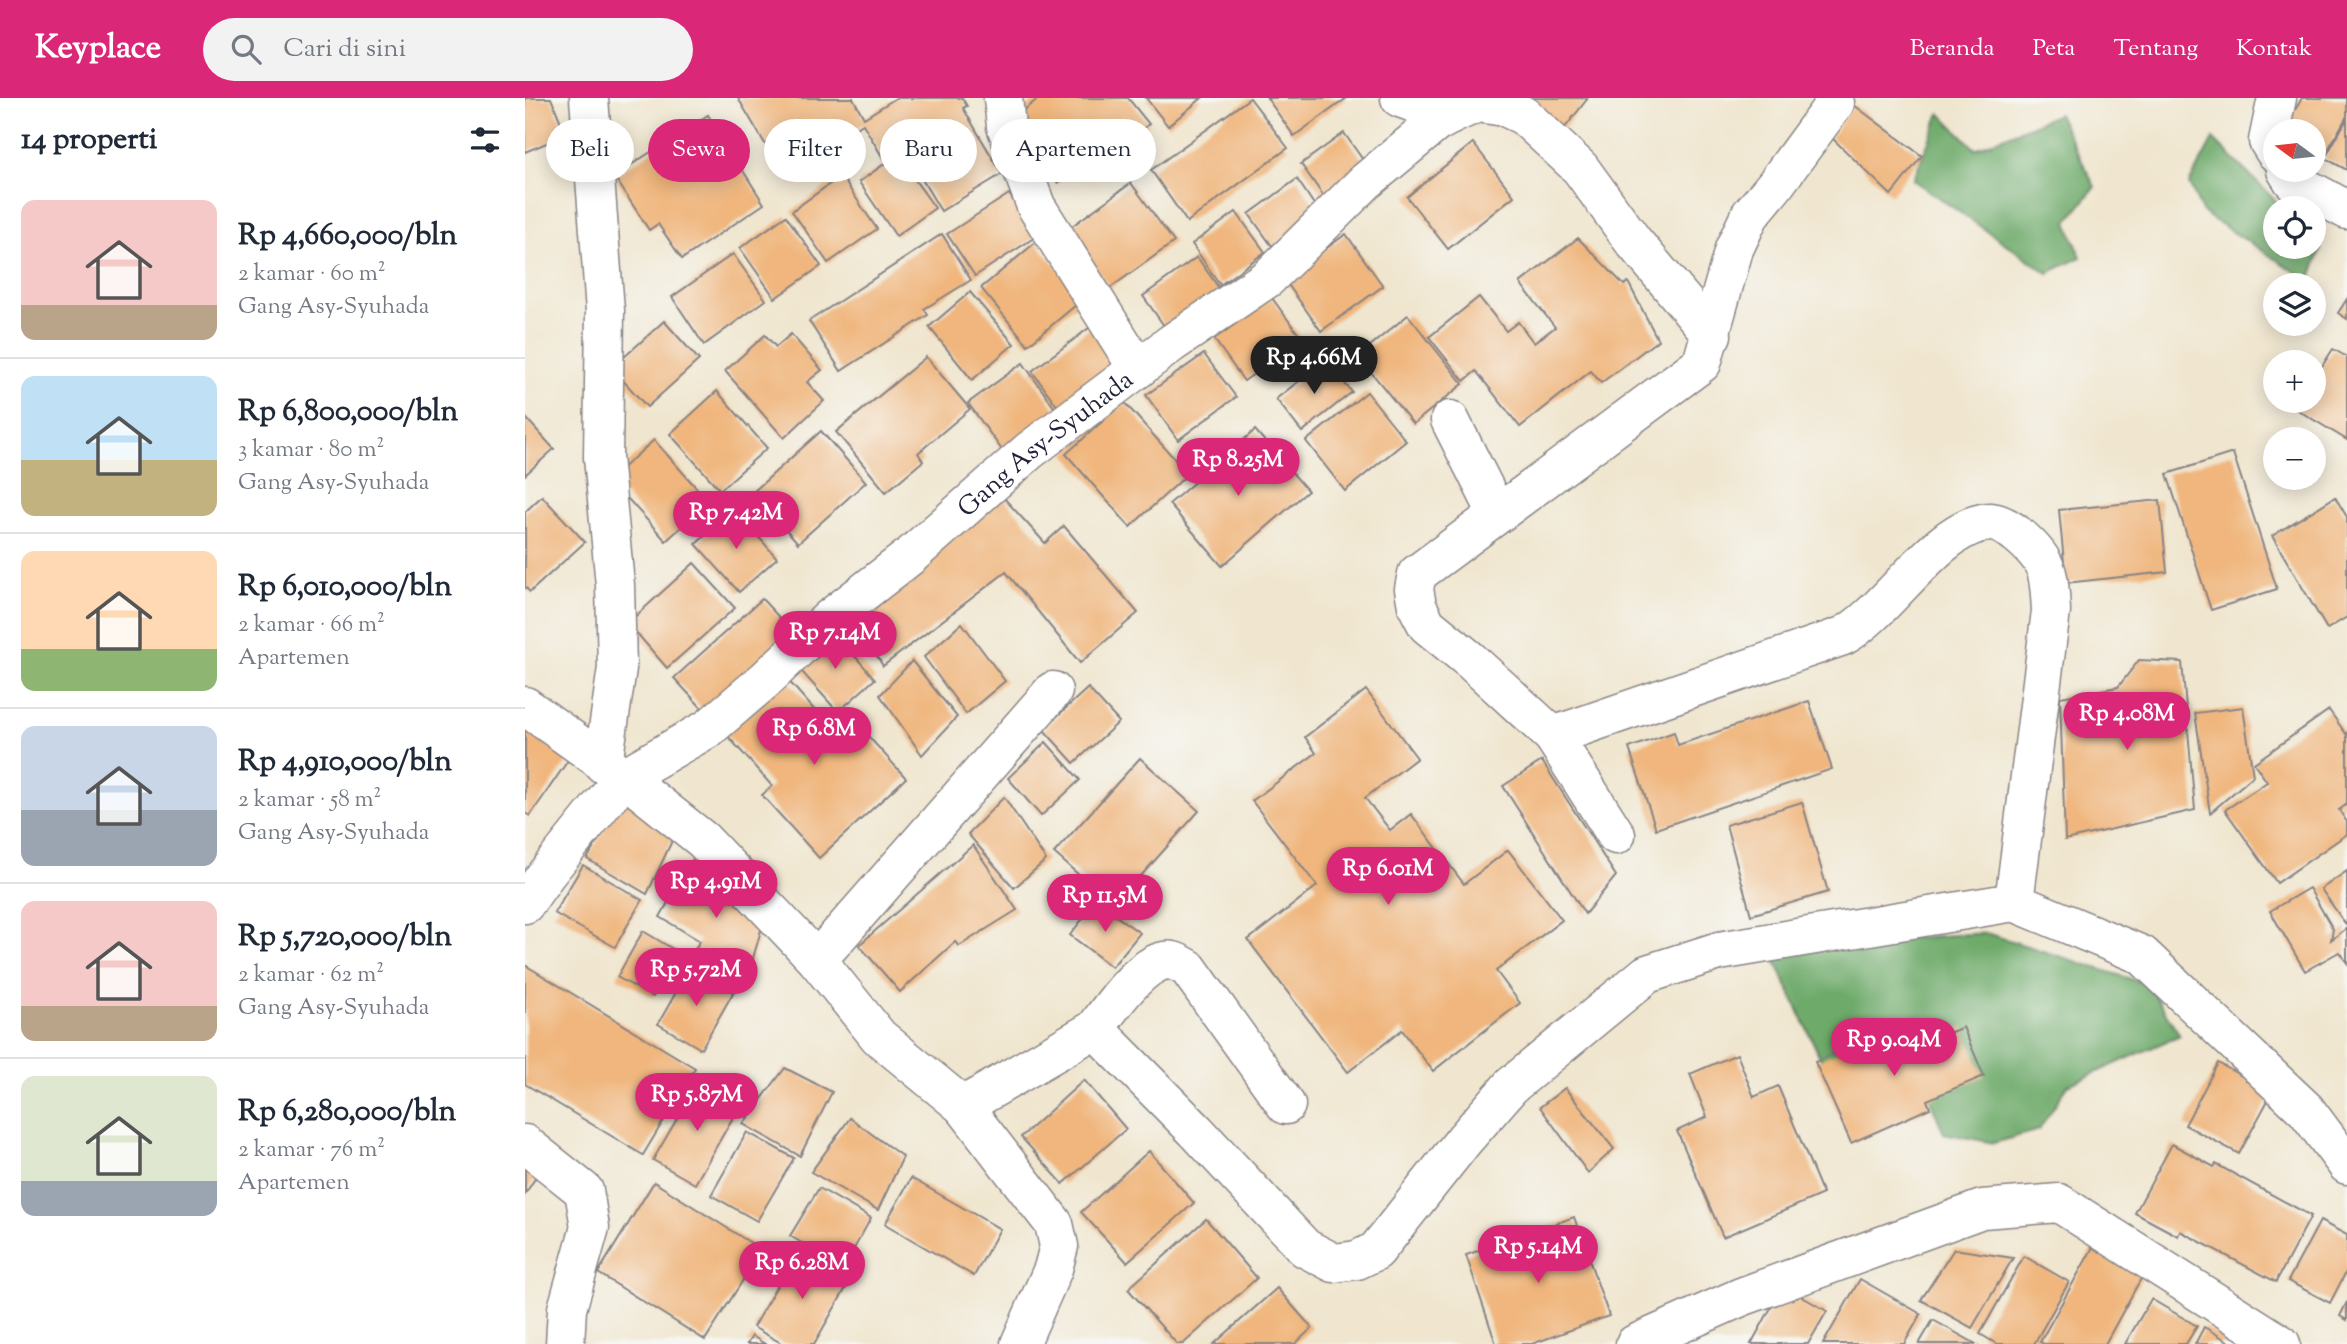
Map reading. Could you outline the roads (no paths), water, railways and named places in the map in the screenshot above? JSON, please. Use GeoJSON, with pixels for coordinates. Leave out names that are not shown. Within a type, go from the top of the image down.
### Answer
{"type":"FeatureCollection","features":[{"type":"Feature","properties":{"kind":"street"},"geometry":{"type":"LineString","coordinates":[[525,904],[614,771],[617,668],[615,585],[603,457],[605,311],[589,98]]}},
{"type":"Feature","properties":{"kind":"street"},"geometry":{"type":"LineString","coordinates":[[1003,98],[1006,126],[1036,206],[1138,369]]}},
{"type":"Feature","properties":{"kind":"street"},"geometry":{"type":"LineString","coordinates":[[1400,98],[1452,107]]}},
{"type":"Feature","properties":{"kind":"street"},"geometry":{"type":"LineString","coordinates":[[2273,119],[2277,98]]}},
{"type":"Feature","properties":{"kind":"street","name":"Gang Asy-Syuhada"},"geometry":{"type":"LineString","coordinates":[[614,771],[709,728],[765,680],[829,619],[909,556],[1030,451],[1138,369],[1268,278],[1365,182],[1452,107],[1477,103],[1505,107],[1524,116],[1580,168],[1633,241],[1711,335]]}},
{"type":"Feature","properties":{"kind":"street"},"geometry":{"type":"LineString","coordinates":[[1616,835],[1553,736],[1470,660],[1427,625],[1417,607],[1414,589],[1417,574],[1702,363],[1734,249],[1750,215],[1835,103]]}},
{"type":"Feature","properties":{"kind":"street"},"geometry":{"type":"LineString","coordinates":[[2295,182],[2347,210]]}},
{"type":"Feature","properties":{"kind":"street"},"geometry":{"type":"LineString","coordinates":[[1450,420],[1497,513]]}},
{"type":"Feature","properties":{"kind":"street"},"geometry":{"type":"LineString","coordinates":[[1553,736],[1843,636],[1859,628],[1934,552],[1957,534],[1971,526],[1993,522],[2014,531],[2033,547],[2047,566],[2051,601],[2014,902]]}},
{"type":"Feature","properties":{"kind":"street"},"geometry":{"type":"LineString","coordinates":[[817,960],[1053,691]]}},
{"type":"Feature","properties":{"kind":"street"},"geometry":{"type":"LineString","coordinates":[[525,706],[703,840],[817,960],[879,1037],[963,1106],[1054,1224],[1059,1246],[1053,1269],[1020,1344]]}},
{"type":"Feature","properties":{"kind":"street"},"geometry":{"type":"LineString","coordinates":[[1094,1029],[1196,1131],[1305,1248],[1334,1263],[1357,1260],[1376,1251],[1464,1140],[1511,1086],[1647,974],[1719,951],[2014,902],[2142,955],[2306,1110],[2347,1165]]}},
{"type":"Feature","properties":{"kind":"street"},"geometry":{"type":"LineString","coordinates":[[963,1106],[1094,1029],[1123,992],[1153,964],[1171,960],[1188,968],[1286,1105]]}},
{"type":"Feature","properties":{"kind":"street"},"geometry":{"type":"LineString","coordinates":[[525,1144],[584,1191],[590,1227],[567,1309],[565,1344]]}},
{"type":"Feature","properties":{"kind":"street"},"geometry":{"type":"LineString","coordinates":[[1635,1344],[1741,1297],[1982,1209],[2059,1203],[2281,1344]]}}]}
